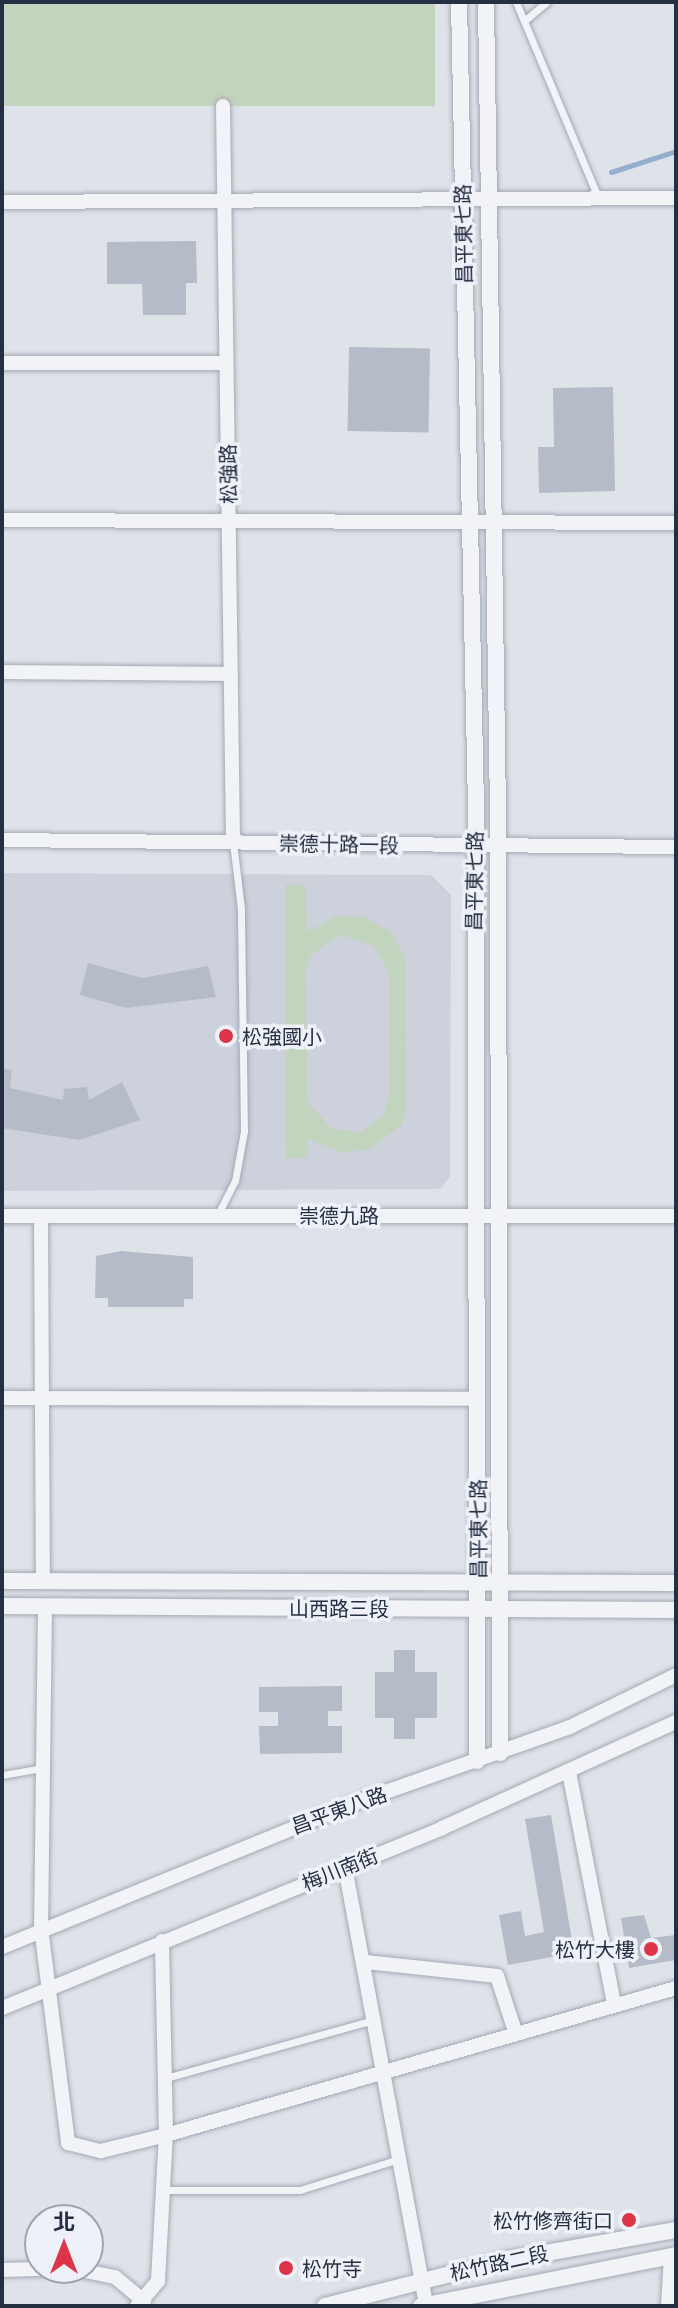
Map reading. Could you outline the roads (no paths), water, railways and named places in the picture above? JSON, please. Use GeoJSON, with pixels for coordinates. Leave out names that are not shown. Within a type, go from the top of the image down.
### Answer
{"type":"FeatureCollection","features":[{"type":"Feature","properties":{"kind":"street","name":"昌平東七路"},"geometry":{"type":"LineString","coordinates":[[459,2],[474,847],[472,1216],[479,1582],[477,1761]]}},
{"type":"Feature","properties":{"kind":"street","name":"昌平東七路"},"geometry":{"type":"LineString","coordinates":[[486,2],[500,1753]]}},
{"type":"Feature","properties":{"kind":"street","name":"松強路"},"geometry":{"type":"LineString","coordinates":[[223,106],[233,842]]}},
{"type":"Feature","properties":{"kind":"street"},"geometry":{"type":"LineString","coordinates":[[2,202],[676,198]]}},
{"type":"Feature","properties":{"kind":"street"},"geometry":{"type":"LineString","coordinates":[[2,363],[226,363]]}},
{"type":"Feature","properties":{"kind":"street"},"geometry":{"type":"LineString","coordinates":[[2,520],[676,523]]}},
{"type":"Feature","properties":{"kind":"street"},"geometry":{"type":"LineString","coordinates":[[2,672],[231,674]]}},
{"type":"Feature","properties":{"kind":"street","name":"崇德十路一段"},"geometry":{"type":"LineString","coordinates":[[2,840],[676,847]]}},
{"type":"Feature","properties":{"kind":"street","name":"崇德九路"},"geometry":{"type":"LineString","coordinates":[[2,1216],[676,1216]]}},
{"type":"Feature","properties":{"kind":"street"},"geometry":{"type":"LineString","coordinates":[[41,1216],[43,1580]]}},
{"type":"Feature","properties":{"kind":"street"},"geometry":{"type":"LineString","coordinates":[[2,1398],[477,1399]]}},
{"type":"Feature","properties":{"kind":"street","name":"山西路三段"},"geometry":{"type":"LineString","coordinates":[[2,1581],[676,1583]]}},
{"type":"Feature","properties":{"kind":"street","name":"山西路三段"},"geometry":{"type":"LineString","coordinates":[[2,1606],[676,1610]]}},
{"type":"Feature","properties":{"kind":"street"},"geometry":{"type":"LineString","coordinates":[[45,1606],[41,1928],[68,2143],[101,2151],[166,2135],[384,2076],[614,2003],[676,1988]]}},
{"type":"Feature","properties":{"kind":"street","name":"昌平東八路"},"geometry":{"type":"LineString","coordinates":[[2,1947],[41,1928],[500,1753],[676,1675]]}},
{"type":"Feature","properties":{"kind":"street","name":"梅川南街"},"geometry":{"type":"LineString","coordinates":[[2,2008],[569,1772],[676,1722]]}},
{"type":"Feature","properties":{"kind":"street"},"geometry":{"type":"LineString","coordinates":[[569,1772],[614,2003]]}},
{"type":"Feature","properties":{"kind":"street"},"geometry":{"type":"LineString","coordinates":[[345,1867],[366,1962],[424,2306]]}},
{"type":"Feature","properties":{"kind":"street"},"geometry":{"type":"LineString","coordinates":[[104,2275],[115,2277],[141,2303],[158,2281],[166,2135],[162,1941]]}},
{"type":"Feature","properties":{"kind":"street"},"geometry":{"type":"LineString","coordinates":[[366,1962],[497,1976],[516,2034]]}},
{"type":"Feature","properties":{"kind":"street","name":"松竹路二段"},"geometry":{"type":"LineString","coordinates":[[325,2306],[421,2280],[676,2230]]}},
{"type":"Feature","properties":{"kind":"street"},"geometry":{"type":"LineString","coordinates":[[668,2306],[674,2256]]}},
{"type":"Feature","properties":{"kind":"street","name":"松竹路二段"},"geometry":{"type":"LineString","coordinates":[[424,2306],[674,2256]]}},
{"type":"Feature","properties":{"kind":"street"},"geometry":{"type":"LineString","coordinates":[[2,2270],[24,2269]]}},
{"type":"Feature","properties":{"kind":"lane"},"geometry":{"type":"LineString","coordinates":[[516,2],[599,199]]}},
{"type":"Feature","properties":{"kind":"lane"},"geometry":{"type":"LineString","coordinates":[[523,17],[547,2]]}},
{"type":"Feature","properties":{"kind":"lane"},"geometry":{"type":"LineString","coordinates":[[218,1214],[235,1181],[244,1131],[241,909],[233,842]]}},
{"type":"Feature","properties":{"kind":"lane"},"geometry":{"type":"LineString","coordinates":[[2,1775],[42,1768]]}},
{"type":"Feature","properties":{"kind":"lane"},"geometry":{"type":"LineString","coordinates":[[164,2078],[376,2019]]}},
{"type":"Feature","properties":{"kind":"lane"},"geometry":{"type":"LineString","coordinates":[[164,2190],[300,2190],[399,2159]]}},
{"type":"Feature","properties":{"kind":"waterway"},"geometry":{"type":"LineString","coordinates":[[611,172],[676,151]]}},
{"type":"Feature","properties":{"kind":"place","name":"松強國小"},"geometry":{"type":"Point","coordinates":[226,1036]}},
{"type":"Feature","properties":{"kind":"place","name":"松竹大樓"},"geometry":{"type":"Point","coordinates":[651,1949]}},
{"type":"Feature","properties":{"kind":"place","name":"松竹修齊街口"},"geometry":{"type":"Point","coordinates":[629,2220]}},
{"type":"Feature","properties":{"kind":"place","name":"松竹寺"},"geometry":{"type":"Point","coordinates":[286,2268]}}]}
